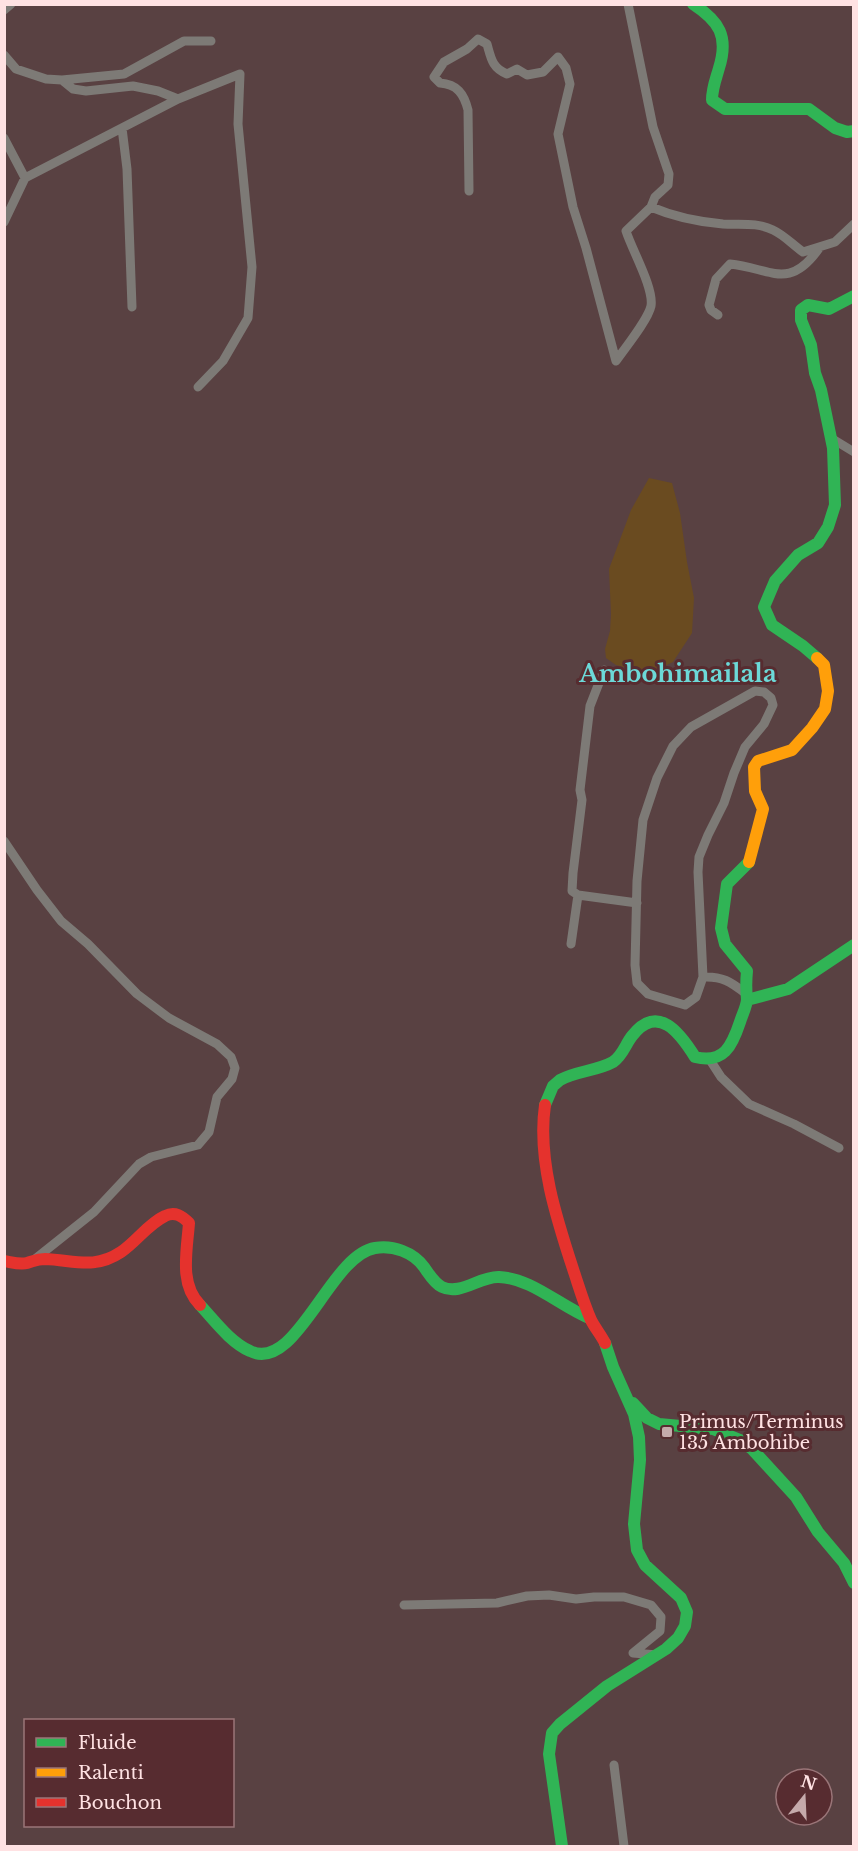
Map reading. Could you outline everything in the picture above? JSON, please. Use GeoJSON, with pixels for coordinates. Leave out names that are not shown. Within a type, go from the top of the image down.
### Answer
{"type":"FeatureCollection","features":[{"type":"Feature","properties":{"kind":"street"},"geometry":{"type":"LineString","coordinates":[[4,10],[11,4]]}},
{"type":"Feature","properties":{"kind":"street"},"geometry":{"type":"LineString","coordinates":[[469,192],[468,110],[465,100],[461,91],[449,84],[440,83],[434,77],[444,62],[467,50],[478,39],[487,44],[492,63],[507,74],[517,69],[527,75],[543,72],[558,57],[566,68],[570,84],[558,134],[573,207],[616,361],[648,314],[651,304],[646,280],[626,231],[651,207],[655,197],[668,185],[669,174],[653,127],[628,4]]}},
{"type":"Feature","properties":{"kind":"street"},"geometry":{"type":"LineString","coordinates":[[693,4],[718,23],[724,42],[719,68],[711,85],[712,100],[725,109],[809,109],[832,127],[847,132],[854,131]]}},
{"type":"Feature","properties":{"kind":"street"},"geometry":{"type":"LineString","coordinates":[[4,55],[16,69],[46,79],[62,80],[124,74],[184,41],[211,41]]}},
{"type":"Feature","properties":{"kind":"street"},"geometry":{"type":"LineString","coordinates":[[4,222],[25,178],[178,99],[240,74],[238,124],[252,267],[248,318],[223,361],[198,387]]}},
{"type":"Feature","properties":{"kind":"street"},"geometry":{"type":"LineString","coordinates":[[62,80],[73,89],[86,91],[133,86],[159,91],[178,99]]}},
{"type":"Feature","properties":{"kind":"street"},"geometry":{"type":"LineString","coordinates":[[122,128],[127,169],[132,307]]}},
{"type":"Feature","properties":{"kind":"street"},"geometry":{"type":"LineString","coordinates":[[4,138],[25,178]]}},
{"type":"Feature","properties":{"kind":"street"},"geometry":{"type":"LineString","coordinates":[[651,207],[663,212],[723,224],[745,222],[773,230],[803,252],[835,242],[854,224]]}},
{"type":"Feature","properties":{"kind":"street"},"geometry":{"type":"LineString","coordinates":[[718,315],[709,306],[716,279],[730,264],[768,274],[792,272],[811,260],[820,247]]}},
{"type":"Feature","properties":{"kind":"street"},"geometry":{"type":"LineString","coordinates":[[562,1846],[550,1759],[551,1734],[610,1683],[657,1655],[678,1638],[687,1623],[687,1610],[681,1598],[643,1562],[638,1553],[634,1508],[640,1449],[637,1426],[628,1398],[610,1361],[604,1342],[589,1317],[559,1226],[542,1136],[542,1117],[552,1087],[563,1077],[608,1064],[619,1058],[634,1033],[652,1022],[662,1022],[674,1028],[695,1057],[710,1060],[730,1047],[746,997],[747,971],[725,944],[721,928],[727,884],[750,861],[763,809],[755,791],[754,767],[758,761],[792,750],[825,709],[828,692],[824,665],[803,646],[772,625],[764,607],[775,581],[798,555],[818,543],[828,527],[835,505],[831,438],[815,373],[811,345],[801,320],[801,309],[808,305],[829,309],[854,296]]}},
{"type":"Feature","properties":{"kind":"street"},"geometry":{"type":"LineString","coordinates":[[831,438],[854,452]]}},
{"type":"Feature","properties":{"kind":"street"},"geometry":{"type":"LineString","coordinates":[[604,670],[590,706],[580,790],[582,800],[573,891],[578,895],[637,903]]}},
{"type":"Feature","properties":{"kind":"street"},"geometry":{"type":"LineString","coordinates":[[755,691],[764,692],[771,698],[773,705],[764,724],[745,747],[724,803],[699,857],[703,977],[696,998],[685,1005],[648,994],[637,983],[634,966],[643,820],[657,778],[673,746],[691,727],[755,691]]}},
{"type":"Feature","properties":{"kind":"street"},"geometry":{"type":"LineString","coordinates":[[4,841],[61,921],[88,944],[137,994],[169,1018],[217,1044],[231,1057],[236,1068],[232,1079],[217,1097],[209,1132],[198,1145],[151,1157],[139,1164],[94,1212],[35,1259],[26,1263],[4,1262]]}},
{"type":"Feature","properties":{"kind":"street"},"geometry":{"type":"LineString","coordinates":[[571,944],[578,895]]}},
{"type":"Feature","properties":{"kind":"street"},"geometry":{"type":"LineString","coordinates":[[746,997],[788,988],[854,945]]}},
{"type":"Feature","properties":{"kind":"street"},"geometry":{"type":"LineString","coordinates":[[703,977],[716,976],[724,979],[746,997]]}},
{"type":"Feature","properties":{"kind":"street"},"geometry":{"type":"LineString","coordinates":[[710,1060],[720,1077],[749,1104],[839,1148]]}},
{"type":"Feature","properties":{"kind":"street"},"geometry":{"type":"LineString","coordinates":[[35,1259],[86,1265],[102,1262],[116,1256],[133,1244],[159,1219],[171,1213],[178,1214],[189,1223],[186,1277],[193,1298],[240,1346],[261,1354],[277,1351],[291,1339],[348,1263],[358,1254],[375,1248],[389,1248],[410,1254],[442,1287],[456,1289],[487,1278],[501,1277],[526,1284],[574,1312],[589,1317]]}},
{"type":"Feature","properties":{"kind":"street"},"geometry":{"type":"LineString","coordinates":[[628,1398],[647,1418],[659,1424],[713,1429],[740,1440],[752,1449],[796,1497],[818,1532],[844,1563],[854,1583]]}},
{"type":"Feature","properties":{"kind":"street"},"geometry":{"type":"LineString","coordinates":[[404,1605],[497,1603],[527,1596],[549,1595],[576,1599],[624,1597],[651,1605],[661,1617],[660,1631],[633,1653],[657,1655]]}},
{"type":"Feature","properties":{"kind":"street"},"geometry":{"type":"LineString","coordinates":[[614,1765],[624,1846]]}},
{"type":"Feature","properties":{"kind":"shaded area"},"geometry":{"type":"Polygon","coordinates":[[[649,478],[672,483],[680,513],[694,598],[692,633],[673,662],[648,674],[616,665],[606,658],[605,649],[610,631],[611,614],[609,569],[631,510],[649,478]]]}},
{"type":"Feature","properties":{"kind":"traffic: fast"},"geometry":{"type":"LineString","coordinates":[[693,4],[715,23],[722,38],[722,57],[712,100],[725,109],[809,109],[835,128],[847,132],[854,131]]}},
{"type":"Feature","properties":{"kind":"traffic: fast"},"geometry":{"type":"LineString","coordinates":[[817,658],[772,625],[764,607],[775,581],[798,555],[818,543],[828,527],[835,505],[833,448],[821,390],[815,373],[811,345],[801,320],[801,310],[808,305],[829,309],[854,296]]}},
{"type":"Feature","properties":{"kind":"traffic: fast"},"geometry":{"type":"LineString","coordinates":[[545,1105],[553,1086],[560,1080],[613,1062],[622,1053],[632,1036],[642,1026],[651,1022],[668,1025],[695,1057],[713,1058],[725,1051],[734,1039],[746,1005],[747,971],[725,944],[721,928],[727,884],[749,862]]}},
{"type":"Feature","properties":{"kind":"traffic: fast"},"geometry":{"type":"LineString","coordinates":[[747,1000],[788,989],[854,945]]}},
{"type":"Feature","properties":{"kind":"traffic: fast"},"geometry":{"type":"LineString","coordinates":[[200,1305],[236,1342],[250,1351],[267,1353],[283,1346],[298,1330],[343,1270],[359,1255],[382,1247],[402,1251],[414,1257],[442,1287],[456,1289],[485,1279],[499,1277],[511,1279],[534,1287],[589,1318]]}},
{"type":"Feature","properties":{"kind":"traffic: fast"},"geometry":{"type":"LineString","coordinates":[[562,1846],[549,1754],[552,1733],[607,1686],[666,1649],[678,1638],[685,1626],[687,1612],[681,1598],[645,1565],[637,1550],[634,1524],[640,1460],[639,1437],[634,1414],[605,1343]]}},
{"type":"Feature","properties":{"kind":"traffic: fast"},"geometry":{"type":"LineString","coordinates":[[633,1403],[647,1418],[659,1424],[713,1429],[740,1440],[752,1449],[796,1497],[818,1532],[844,1563],[854,1583]]}},
{"type":"Feature","properties":{"kind":"traffic: slow"},"geometry":{"type":"LineString","coordinates":[[749,862],[763,809],[755,791],[754,767],[758,761],[792,750],[825,709],[828,691],[824,665],[817,658]]}},
{"type":"Feature","properties":{"kind":"traffic: jam"},"geometry":{"type":"LineString","coordinates":[[545,1105],[544,1147],[555,1211],[586,1308],[605,1343]]}},
{"type":"Feature","properties":{"kind":"traffic: jam"},"geometry":{"type":"LineString","coordinates":[[4,1261],[21,1264],[42,1259],[84,1263],[102,1261],[121,1252],[159,1219],[175,1214],[189,1223],[187,1277],[193,1297],[200,1305]]}},
{"type":"Feature","properties":{"kind":"place","name":"Primus/Terminus 135 Ambohibe"},"geometry":{"type":"Point","coordinates":[667,1432]}},
{"type":"Feature","properties":{"kind":"district","name":"Ambohimailala"},"geometry":{"type":"Point","coordinates":[678,674]}}]}
